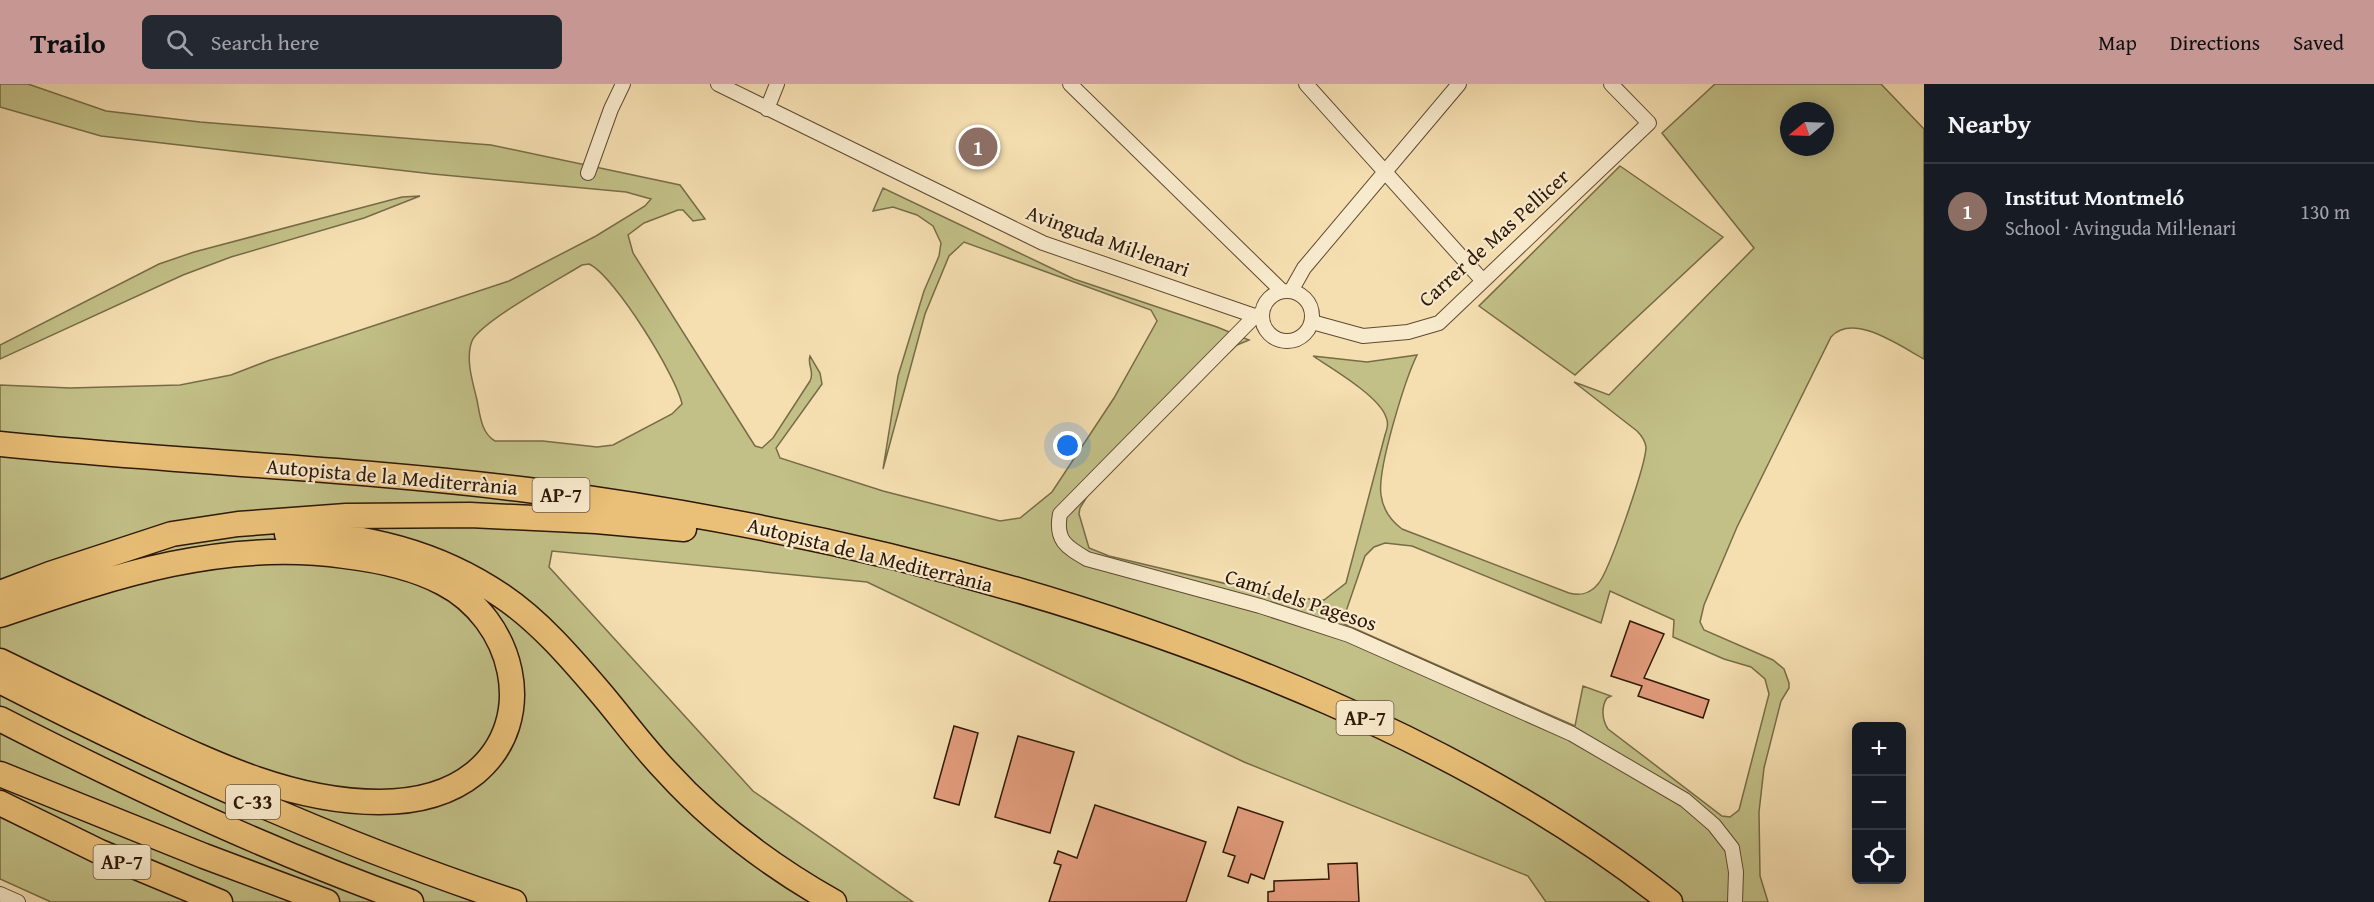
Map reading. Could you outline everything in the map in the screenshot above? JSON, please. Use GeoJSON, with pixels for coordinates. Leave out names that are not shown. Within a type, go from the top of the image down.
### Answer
{"type":"FeatureCollection","features":[{"type":"Feature","properties":{"kind":"highway","name":"Autopista de la Mediterrània"},"geometry":{"type":"LineString","coordinates":[[0,444],[155,458],[384,474],[529,490],[771,529],[939,568],[1110,617],[1259,672],[1374,722],[1471,772],[1605,852],[1670,902]]}},
{"type":"Feature","properties":{"kind":"highway"},"geometry":{"type":"LineString","coordinates":[[0,593],[172,534],[238,524],[346,516],[470,514],[596,520],[746,537],[810,550],[960,587],[1110,617]]}},
{"type":"Feature","properties":{"kind":"highway"},"geometry":{"type":"LineString","coordinates":[[110,555],[243,535],[300,534],[346,537],[389,545],[433,559],[474,578],[503,597],[545,634],[599,692],[667,773],[702,806],[738,838],[778,868],[834,902]]}},
{"type":"Feature","properties":{"kind":"highway"},"geometry":{"type":"LineString","coordinates":[[0,615],[119,576],[183,561],[255,552],[311,551],[368,559],[411,570],[445,583],[471,604],[494,630],[506,652],[513,696],[510,714],[498,744],[493,754],[475,773],[454,787],[436,794],[407,801],[377,802],[307,794],[242,774],[1,668]]}},
{"type":"Feature","properties":{"kind":"highway","name":"C-33"},"geometry":{"type":"LineString","coordinates":[[1,668],[143,753],[283,815],[388,858],[514,902]]}},
{"type":"Feature","properties":{"kind":"highway","name":"C-33"},"geometry":{"type":"LineString","coordinates":[[0,719],[199,817],[296,858],[411,902]]}},
{"type":"Feature","properties":{"kind":"highway"},"geometry":{"type":"LineString","coordinates":[[0,774],[204,856],[327,902]]}},
{"type":"Feature","properties":{"kind":"highway","name":"AP-7"},"geometry":{"type":"LineString","coordinates":[[0,803],[100,852],[220,902]]}},
{"type":"Feature","properties":{"kind":"street"},"geometry":{"type":"LineString","coordinates":[[588,173],[611,109],[623,84]]}},
{"type":"Feature","properties":{"kind":"street","name":"Avinguda Mil·lenari"},"geometry":{"type":"LineString","coordinates":[[718,84],[1043,243],[1258,315]]}},
{"type":"Feature","properties":{"kind":"street"},"geometry":{"type":"LineString","coordinates":[[767,109],[777,84]]}},
{"type":"Feature","properties":{"kind":"street"},"geometry":{"type":"LineString","coordinates":[[1070,84],[1287,291],[1306,299],[1312,313],[1312,322],[1306,333],[1299,339],[1289,342],[1281,341],[1266,331],[1258,315],[1267,300],[1274,294],[1287,291],[1459,84]]}},
{"type":"Feature","properties":{"kind":"street"},"geometry":{"type":"LineString","coordinates":[[1306,84],[1483,281]]}},
{"type":"Feature","properties":{"kind":"street","name":"Carrer de Mas Pellicer"},"geometry":{"type":"LineString","coordinates":[[1312,322],[1363,336],[1408,332],[1439,323],[1649,123],[1611,84]]}},
{"type":"Feature","properties":{"kind":"street","name":"Camí dels Pagesos"},"geometry":{"type":"LineString","coordinates":[[1258,315],[1060,514],[1058,526],[1060,537],[1069,549],[1087,559],[1260,606],[1349,635],[1572,734],[1685,800],[1714,825],[1731,848],[1736,872],[1735,902]]}},
{"type":"Feature","properties":{"kind":"street"},"geometry":{"type":"LineString","coordinates":[[0,894],[18,902]]}},
{"type":"Feature","properties":{"kind":"shaded area"},"geometry":{"type":"Polygon","coordinates":[[[0,84],[28,84],[106,111],[200,122],[491,145],[680,185],[705,219],[693,221],[683,210],[678,210],[644,223],[628,235],[633,253],[755,446],[762,448],[773,438],[810,381],[812,375],[810,356],[820,373],[822,384],[776,448],[780,458],[883,491],[1000,521],[1020,518],[1052,492],[1114,398],[1157,321],[1151,310],[964,242],[949,256],[925,314],[883,469],[898,376],[924,291],[939,256],[941,243],[933,226],[917,215],[893,207],[873,211],[883,188],[1074,279],[1249,340],[1237,345],[1167,411],[1091,490],[1079,514],[1089,548],[1109,556],[1282,597],[1324,600],[1346,583],[1387,426],[1382,409],[1374,400],[1354,383],[1313,356],[1367,362],[1417,355],[1387,446],[1381,483],[1385,510],[1402,529],[1569,593],[1585,593],[1598,584],[1610,560],[1626,517],[1646,447],[1637,431],[1574,382],[1609,395],[1754,248],[1662,133],[1715,84],[1881,84],[1924,129],[1924,359],[1890,340],[1864,330],[1851,328],[1840,330],[1831,337],[1737,527],[1704,605],[1700,622],[1704,630],[1773,660],[1784,669],[1789,683],[1789,688],[1781,701],[1764,768],[1759,812],[1760,876],[1768,902],[1546,902],[1528,876],[1244,762],[867,582],[552,551],[549,567],[753,791],[913,902],[51,902],[0,879],[0,385],[70,388],[180,385],[231,375],[509,281],[596,236],[645,206],[651,199],[626,192],[433,174],[101,136],[0,107],[0,84]],[[589,264],[582,265],[505,312],[478,333],[472,341],[469,363],[480,417],[490,438],[495,441],[543,441],[597,447],[613,445],[672,414],[682,404],[669,372],[643,328],[613,287],[600,272],[589,264]],[[1385,543],[1374,547],[1365,556],[1342,623],[1575,726],[1583,686],[1611,696],[1607,698],[1603,709],[1604,722],[1608,729],[1722,816],[1730,817],[1739,810],[1769,694],[1765,679],[1751,667],[1724,659],[1673,637],[1674,620],[1610,591],[1601,623],[1412,546],[1385,543]]]}},
{"type":"Feature","properties":{"kind":"shaded area"},"geometry":{"type":"Polygon","coordinates":[[[1620,166],[1723,237],[1575,375],[1479,306],[1620,166]]]}},
{"type":"Feature","properties":{"kind":"shaded area"},"geometry":{"type":"Polygon","coordinates":[[[420,196],[364,218],[231,257],[183,275],[0,359],[0,345],[159,264],[194,252],[402,197],[420,196]]]}},
{"type":"Feature","properties":{"kind":"building"},"geometry":{"type":"Polygon","coordinates":[[[1630,621],[1664,634],[1644,678],[1709,700],[1703,718],[1638,696],[1642,686],[1611,676],[1630,621]]]}},
{"type":"Feature","properties":{"kind":"building"},"geometry":{"type":"Polygon","coordinates":[[[954,726],[978,733],[959,805],[934,798],[954,726]]]}},
{"type":"Feature","properties":{"kind":"building"},"geometry":{"type":"Polygon","coordinates":[[[1018,736],[1074,752],[1050,833],[995,817],[1018,736]]]}},
{"type":"Feature","properties":{"kind":"building"},"geometry":{"type":"Polygon","coordinates":[[[1095,805],[1206,842],[1186,902],[1049,902],[1061,865],[1054,863],[1058,851],[1077,858],[1095,805]]]}},
{"type":"Feature","properties":{"kind":"building"},"geometry":{"type":"Polygon","coordinates":[[[1238,807],[1283,822],[1264,879],[1251,874],[1248,883],[1228,876],[1235,856],[1223,852],[1238,807]]]}},
{"type":"Feature","properties":{"kind":"building"},"geometry":{"type":"Polygon","coordinates":[[[1357,863],[1359,902],[1268,902],[1268,892],[1274,891],[1274,881],[1329,879],[1328,864],[1357,863]]]}},
{"type":"Feature","properties":{"kind":"place","name":"Institut Montmeló"},"geometry":{"type":"Point","coordinates":[978,147]}}]}
